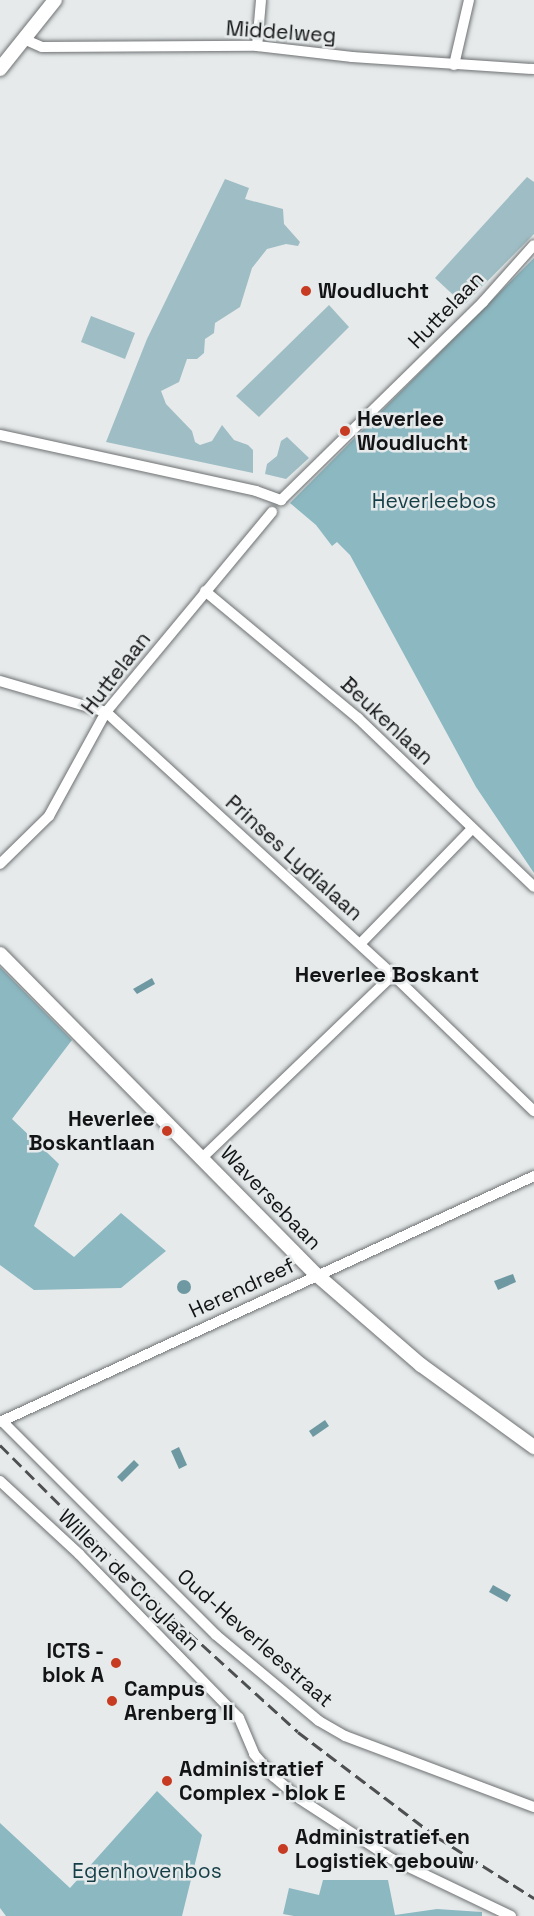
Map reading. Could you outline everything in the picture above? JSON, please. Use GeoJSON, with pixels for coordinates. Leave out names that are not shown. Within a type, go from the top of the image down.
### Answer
{"type":"FeatureCollection","features":[{"type":"Feature","properties":{"kind":"street"},"geometry":{"type":"LineString","coordinates":[[257,46],[261,0]]}},
{"type":"Feature","properties":{"kind":"street"},"geometry":{"type":"LineString","coordinates":[[454,65],[470,0]]}},
{"type":"Feature","properties":{"kind":"street"},"geometry":{"type":"LineString","coordinates":[[0,69],[26,40],[51,1]]}},
{"type":"Feature","properties":{"kind":"street","name":"Middelweg"},"geometry":{"type":"LineString","coordinates":[[26,40],[42,47],[257,46],[454,65],[534,69]]}},
{"type":"Feature","properties":{"kind":"street","name":"Huttelaan"},"geometry":{"type":"LineString","coordinates":[[0,435],[256,491],[281,500],[483,302],[534,245]]}},
{"type":"Feature","properties":{"kind":"street","name":"Huttelaan"},"geometry":{"type":"LineString","coordinates":[[0,864],[49,816],[106,712],[272,512]]}},
{"type":"Feature","properties":{"kind":"street","name":"Beukenlaan"},"geometry":{"type":"LineString","coordinates":[[205,591],[335,698],[534,887]]}},
{"type":"Feature","properties":{"kind":"street","name":"Prinses Lydialaan"},"geometry":{"type":"LineString","coordinates":[[0,681],[106,712],[360,944],[534,1111]]}},
{"type":"Feature","properties":{"kind":"street"},"geometry":{"type":"LineString","coordinates":[[360,944],[472,829]]}},
{"type":"Feature","properties":{"kind":"street","name":"Waversebaan"},"geometry":{"type":"LineString","coordinates":[[0,954],[317,1275],[421,1365],[534,1447]]}},
{"type":"Feature","properties":{"kind":"street"},"geometry":{"type":"LineString","coordinates":[[202,1158],[393,975]]}},
{"type":"Feature","properties":{"kind":"street","name":"Herendreef"},"geometry":{"type":"LineString","coordinates":[[1,1421],[534,1176]]}},
{"type":"Feature","properties":{"kind":"street","name":"Oud-Heverleestraat"},"geometry":{"type":"LineString","coordinates":[[1,1421],[216,1635],[319,1721],[345,1736],[534,1807]]}},
{"type":"Feature","properties":{"kind":"street","name":"Willem de Croylaan"},"geometry":{"type":"LineString","coordinates":[[0,1481],[79,1554],[239,1718],[254,1754],[274,1777],[309,1805],[392,1859],[511,1916]]}},
{"type":"Feature","properties":{"kind":"shaded area"},"geometry":{"type":"Polygon","coordinates":[[[527,177],[534,182],[534,234],[464,305],[435,278],[527,177]]]}},
{"type":"Feature","properties":{"kind":"shaded area"},"geometry":{"type":"Polygon","coordinates":[[[225,179],[249,188],[245,199],[283,209],[284,224],[300,242],[298,246],[286,244],[267,249],[252,268],[240,307],[215,323],[214,333],[205,339],[204,353],[197,359],[187,359],[179,382],[161,391],[166,404],[192,431],[195,442],[200,445],[212,441],[222,425],[234,440],[248,445],[253,450],[253,473],[106,442],[147,339],[225,179]]]}},
{"type":"Feature","properties":{"kind":"shaded area"},"geometry":{"type":"Polygon","coordinates":[[[329,305],[349,327],[259,417],[236,396],[329,305]]]}},
{"type":"Feature","properties":{"kind":"shaded area"},"geometry":{"type":"Polygon","coordinates":[[[91,316],[135,333],[125,359],[81,342],[91,316]]]}},
{"type":"Feature","properties":{"kind":"shaded area"},"geometry":{"type":"Polygon","coordinates":[[[287,437],[309,458],[286,479],[265,474],[267,464],[277,456],[281,441],[287,437]]]}},
{"type":"Feature","properties":{"kind":"shaded area"},"geometry":{"type":"Polygon","coordinates":[[[152,978],[155,984],[137,994],[133,989],[152,978]]]}},
{"type":"Feature","properties":{"kind":"shaded area"},"geometry":{"type":"Polygon","coordinates":[[[513,1274],[516,1282],[498,1290],[494,1281],[513,1274]]]}},
{"type":"Feature","properties":{"kind":"shaded area"},"geometry":{"type":"Polygon","coordinates":[[[181,1280],[187,1280],[191,1287],[187,1294],[181,1294],[177,1290],[177,1284],[181,1280]]]}},
{"type":"Feature","properties":{"kind":"shaded area"},"geometry":{"type":"Polygon","coordinates":[[[325,1420],[329,1426],[313,1437],[309,1431],[325,1420]]]}},
{"type":"Feature","properties":{"kind":"shaded area"},"geometry":{"type":"Polygon","coordinates":[[[179,1447],[187,1465],[179,1469],[171,1451],[179,1447]]]}},
{"type":"Feature","properties":{"kind":"shaded area"},"geometry":{"type":"Polygon","coordinates":[[[134,1460],[139,1465],[122,1482],[117,1477],[134,1460]]]}},
{"type":"Feature","properties":{"kind":"shaded area"},"geometry":{"type":"Polygon","coordinates":[[[493,1585],[511,1595],[507,1602],[489,1592],[493,1585]]]}},
{"type":"Feature","properties":{"kind":"green space","name":"Heverleebos"},"geometry":{"type":"Polygon","coordinates":[[[534,258],[534,873],[476,787],[350,555],[337,542],[332,546],[316,525],[290,503],[534,258]]]}},
{"type":"Feature","properties":{"kind":"green space"},"geometry":{"type":"Polygon","coordinates":[[[0,967],[72,1040],[12,1119],[59,1164],[34,1226],[74,1257],[121,1213],[166,1251],[121,1288],[34,1290],[0,1265],[0,967]]]}},
{"type":"Feature","properties":{"kind":"green space","name":"Egenhovenbos"},"geometry":{"type":"Polygon","coordinates":[[[157,1791],[202,1835],[182,1916],[6,1916],[0,1908],[0,1823],[70,1888],[157,1791]]]}},
{"type":"Feature","properties":{"kind":"green space"},"geometry":{"type":"Polygon","coordinates":[[[323,1880],[388,1880],[395,1915],[437,1909],[482,1912],[482,1916],[294,1916],[283,1914],[289,1888],[319,1895],[323,1880]]]}},
{"type":"Feature","properties":{"kind":"railway"},"geometry":{"type":"LineString","coordinates":[[0,1445],[175,1620],[298,1732],[437,1837],[534,1898]]}},
{"type":"Feature","properties":{"kind":"place","name":"Woudlucht"},"geometry":{"type":"Point","coordinates":[306,291]}},
{"type":"Feature","properties":{"kind":"place","name":"Heverlee Woudlucht"},"geometry":{"type":"Point","coordinates":[345,431]}},
{"type":"Feature","properties":{"kind":"place","name":"Heverlee Boskantlaan"},"geometry":{"type":"Point","coordinates":[167,1131]}},
{"type":"Feature","properties":{"kind":"place","name":"ICTS - blok A"},"geometry":{"type":"Point","coordinates":[116,1663]}},
{"type":"Feature","properties":{"kind":"place","name":"Campus Arenberg II"},"geometry":{"type":"Point","coordinates":[112,1701]}},
{"type":"Feature","properties":{"kind":"place","name":"Administratief Complex - blok E"},"geometry":{"type":"Point","coordinates":[167,1781]}},
{"type":"Feature","properties":{"kind":"place","name":"Administratief en Logistiek gebouw"},"geometry":{"type":"Point","coordinates":[283,1849]}},
{"type":"Feature","properties":{"kind":"district","name":"Heverlee Boskant"},"geometry":{"type":"Point","coordinates":[387,975]}}]}
